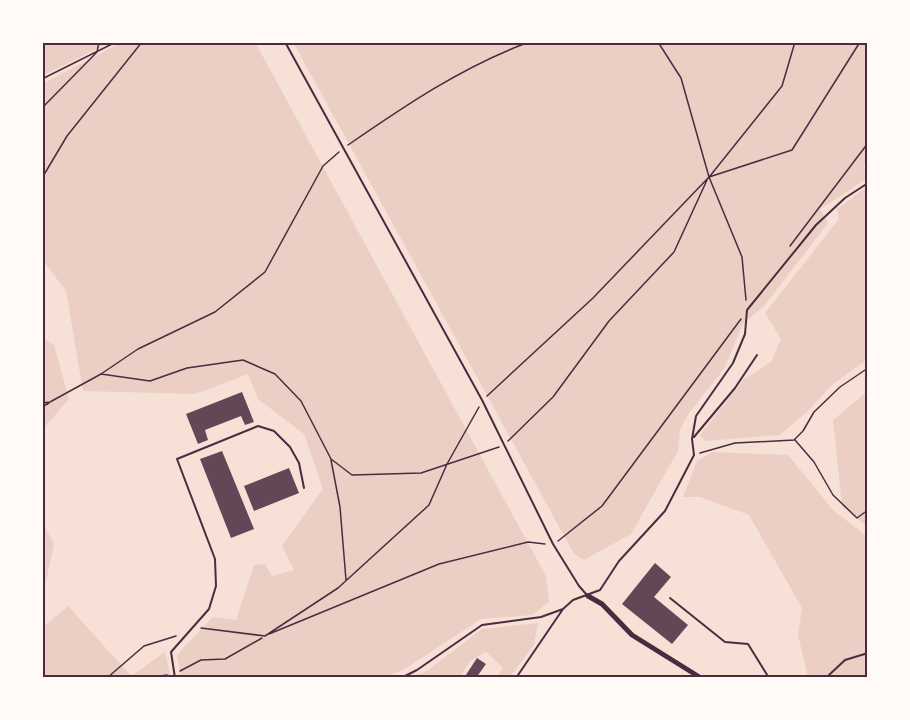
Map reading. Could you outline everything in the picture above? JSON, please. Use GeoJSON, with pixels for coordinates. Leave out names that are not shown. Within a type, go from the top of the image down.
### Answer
{"type":"FeatureCollection","features":[{"type":"Feature","properties":{"kind":"street"},"geometry":{"type":"LineString","coordinates":[[588,596],[602,603],[632,635],[701,678]]}},
{"type":"Feature","properties":{"kind":"lane"},"geometry":{"type":"LineString","coordinates":[[285,42],[483,400],[553,544],[579,586],[588,596]]}},
{"type":"Feature","properties":{"kind":"lane"},"geometry":{"type":"LineString","coordinates":[[516,678],[563,609],[573,600],[600,590],[619,561],[665,511],[693,455],[692,439],[696,416],[733,363],[745,334],[747,310],[816,225],[845,198],[868,183]]}},
{"type":"Feature","properties":{"kind":"lane"},"geometry":{"type":"LineString","coordinates":[[692,439],[735,388],[758,355]]}},
{"type":"Feature","properties":{"kind":"lane"},"geometry":{"type":"LineString","coordinates":[[175,676],[171,652],[209,609],[216,586],[215,559],[177,459],[258,426],[274,431],[290,447],[299,463],[304,488]]}},
{"type":"Feature","properties":{"kind":"lane"},"geometry":{"type":"LineString","coordinates":[[670,598],[725,642],[748,644],[769,678]]}},
{"type":"Feature","properties":{"kind":"lane"},"geometry":{"type":"LineString","coordinates":[[401,678],[417,670],[482,625],[541,617],[563,609]]}},
{"type":"Feature","properties":{"kind":"lane"},"geometry":{"type":"LineString","coordinates":[[830,678],[829,675],[845,660],[868,653]]}},
{"type":"Feature","properties":{"kind":"path"},"geometry":{"type":"LineString","coordinates":[[42,108],[97,52],[99,42]]}},
{"type":"Feature","properties":{"kind":"path"},"geometry":{"type":"LineString","coordinates":[[42,80],[116,42]]}},
{"type":"Feature","properties":{"kind":"path"},"geometry":{"type":"LineString","coordinates":[[42,178],[67,136],[142,42]]}},
{"type":"Feature","properties":{"kind":"path"},"geometry":{"type":"LineString","coordinates":[[42,407],[101,374],[138,349],[215,312],[265,272],[323,166],[344,148],[424,93],[503,51],[529,42]]}},
{"type":"Feature","properties":{"kind":"path"},"geometry":{"type":"LineString","coordinates":[[107,678],[144,646],[203,627],[265,636],[439,564],[528,542],[553,544],[603,506],[747,310],[742,257],[709,177],[681,78],[658,42]]}},
{"type":"Feature","properties":{"kind":"path"},"geometry":{"type":"LineString","coordinates":[[147,678],[175,676],[201,660],[225,659],[265,636],[338,588],[429,505],[447,464],[483,400],[593,298],[709,177],[782,86],[795,42]]}},
{"type":"Feature","properties":{"kind":"path"},"geometry":{"type":"LineString","coordinates":[[331,459],[352,476],[421,473],[505,445],[553,397],[609,321],[674,252],[709,177],[792,150],[860,42]]}},
{"type":"Feature","properties":{"kind":"path"},"geometry":{"type":"LineString","coordinates":[[790,246],[868,143]]}},
{"type":"Feature","properties":{"kind":"path"},"geometry":{"type":"LineString","coordinates":[[101,374],[150,381],[187,368],[243,360],[275,374],[301,401],[331,459],[340,507],[346,581]]}},
{"type":"Feature","properties":{"kind":"path"},"geometry":{"type":"LineString","coordinates":[[693,455],[735,442],[794,440],[803,431],[814,412],[840,387],[868,368]]}},
{"type":"Feature","properties":{"kind":"path"},"geometry":{"type":"LineString","coordinates":[[42,403],[50,402]]}},
{"type":"Feature","properties":{"kind":"path"},"geometry":{"type":"LineString","coordinates":[[794,440],[813,462],[833,495],[857,518],[868,510]]}},
{"type":"Feature","properties":{"kind":"shaded area"},"geometry":{"type":"Polygon","coordinates":[[[42,42],[111,42],[42,76],[42,42]]]}},
{"type":"Feature","properties":{"kind":"shaded area"},"geometry":{"type":"Polygon","coordinates":[[[122,42],[255,42],[546,576],[549,602],[532,615],[481,619],[408,667],[385,678],[181,678],[177,655],[213,617],[236,620],[254,565],[265,564],[272,576],[294,570],[282,546],[323,489],[304,434],[258,399],[248,374],[195,394],[83,391],[66,291],[42,259],[42,84],[122,42]]]}},
{"type":"Feature","properties":{"kind":"shaded area"},"geometry":{"type":"Polygon","coordinates":[[[293,42],[868,42],[868,158],[864,164],[865,180],[820,209],[828,223],[765,305],[743,324],[724,369],[688,414],[680,430],[678,451],[631,534],[584,560],[574,554],[293,42]]]}},
{"type":"Feature","properties":{"kind":"shaded area"},"geometry":{"type":"Polygon","coordinates":[[[868,186],[868,359],[833,384],[808,411],[780,435],[705,441],[700,435],[744,379],[771,362],[781,339],[765,313],[839,219],[837,209],[868,186]]]}},
{"type":"Feature","properties":{"kind":"shaded area"},"geometry":{"type":"Polygon","coordinates":[[[42,337],[54,345],[69,399],[42,430],[42,337]]]}},
{"type":"Feature","properties":{"kind":"shaded area"},"geometry":{"type":"Polygon","coordinates":[[[868,391],[868,527],[842,506],[833,420],[868,391]]]}},
{"type":"Feature","properties":{"kind":"shaded area"},"geometry":{"type":"Polygon","coordinates":[[[712,452],[788,455],[834,511],[868,537],[868,673],[854,678],[808,678],[798,635],[802,608],[749,515],[700,497],[683,497],[697,461],[712,452]]]}},
{"type":"Feature","properties":{"kind":"shaded area"},"geometry":{"type":"Polygon","coordinates":[[[42,522],[54,544],[42,594],[42,522]]]}},
{"type":"Feature","properties":{"kind":"shaded area"},"geometry":{"type":"Polygon","coordinates":[[[68,606],[131,676],[165,652],[171,678],[42,678],[42,628],[68,606]]]}},
{"type":"Feature","properties":{"kind":"shaded area"},"geometry":{"type":"Polygon","coordinates":[[[538,623],[534,645],[509,678],[496,678],[503,668],[486,652],[470,661],[459,678],[411,678],[428,670],[482,629],[538,623]]]}},
{"type":"Feature","properties":{"kind":"building"},"geometry":{"type":"Polygon","coordinates":[[[242,392],[254,422],[245,425],[241,416],[205,430],[208,440],[198,444],[186,414],[242,392]]]}},
{"type":"Feature","properties":{"kind":"building"},"geometry":{"type":"Polygon","coordinates":[[[222,451],[254,529],[231,538],[200,459],[222,451]]]}},
{"type":"Feature","properties":{"kind":"building"},"geometry":{"type":"Polygon","coordinates":[[[289,468],[299,493],[254,511],[244,486],[289,468]]]}},
{"type":"Feature","properties":{"kind":"building"},"geometry":{"type":"Polygon","coordinates":[[[655,563],[671,577],[654,597],[688,625],[672,644],[622,604],[655,563]]]}},
{"type":"Feature","properties":{"kind":"building"},"geometry":{"type":"Polygon","coordinates":[[[477,658],[486,664],[476,678],[464,678],[477,658]]]}}]}
